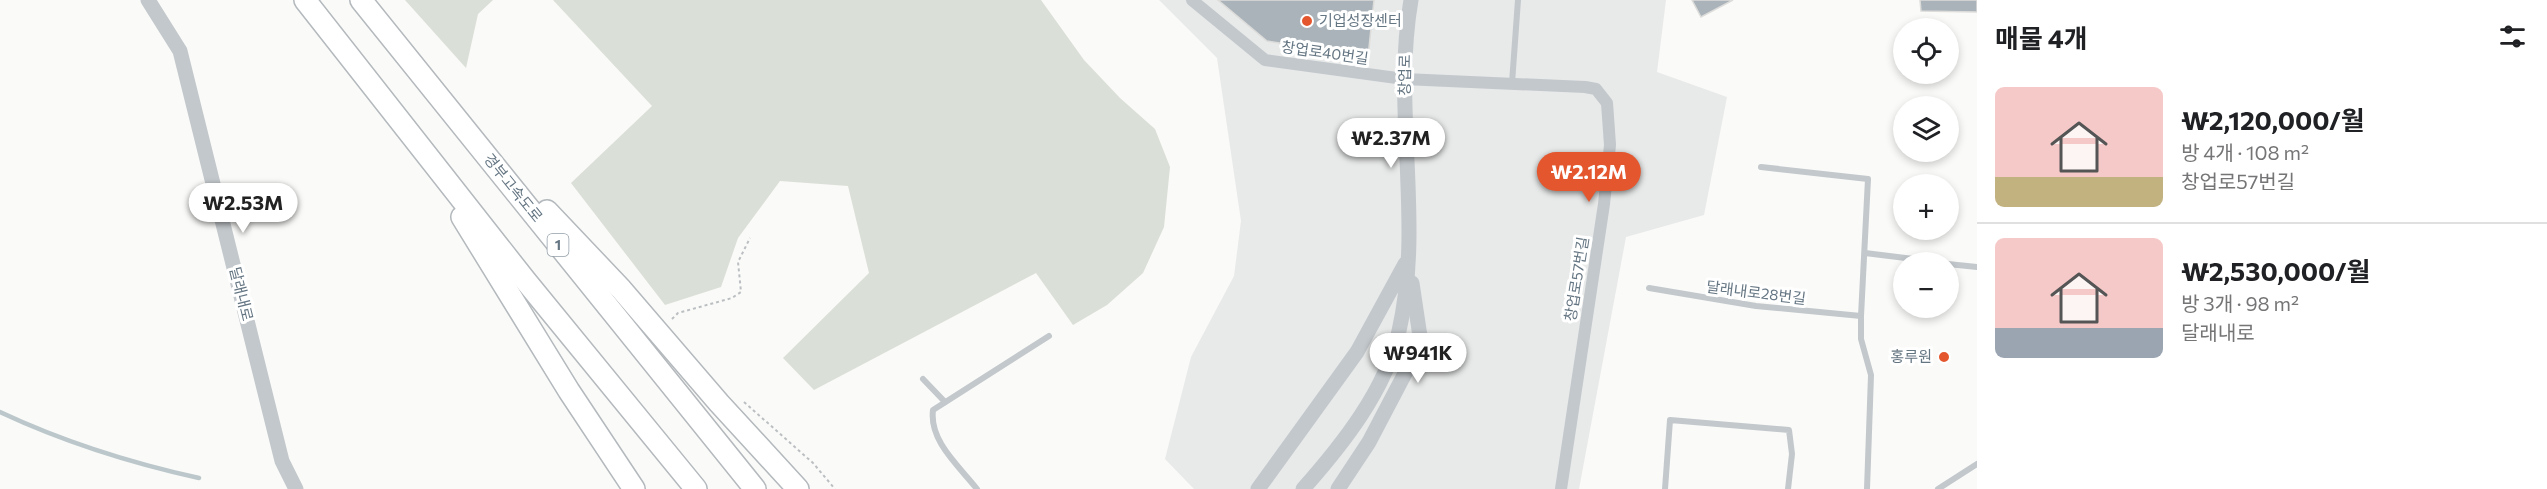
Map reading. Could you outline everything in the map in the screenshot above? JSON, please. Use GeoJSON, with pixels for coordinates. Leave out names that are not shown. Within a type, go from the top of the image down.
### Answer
{"type":"FeatureCollection","features":[{"type":"Feature","properties":{"kind":"highway"},"geometry":{"type":"LineString","coordinates":[[305,0],[404,122],[525,280],[696,489]]}},
{"type":"Feature","properties":{"kind":"highway","name":"경부고속도로"},"geometry":{"type":"LineString","coordinates":[[361,0],[755,489]]}},
{"type":"Feature","properties":{"kind":"highway"},"geometry":{"type":"LineString","coordinates":[[438,95],[621,289],[719,403],[798,489]]}},
{"type":"Feature","properties":{"kind":"highway"},"geometry":{"type":"LineString","coordinates":[[404,122],[569,391],[634,489]]}},
{"type":"Feature","properties":{"kind":"street","name":"달래내로"},"geometry":{"type":"LineString","coordinates":[[148,0],[180,51],[282,461],[296,489]]}},
{"type":"Feature","properties":{"kind":"street","name":"창업로40번길"},"geometry":{"type":"LineString","coordinates":[[1192,0],[1262,59],[1404,79]]}},
{"type":"Feature","properties":{"kind":"street","name":"창업로"},"geometry":{"type":"LineString","coordinates":[[1408,259],[1404,79],[1411,0]]}},
{"type":"Feature","properties":{"kind":"street","name":"창업로57번길"},"geometry":{"type":"LineString","coordinates":[[1404,79],[1596,89],[1606,100],[1610,145],[1604,204],[1561,489]]}},
{"type":"Feature","properties":{"kind":"street"},"geometry":{"type":"LineString","coordinates":[[1262,486],[1357,352],[1408,259]]}},
{"type":"Feature","properties":{"kind":"street"},"geometry":{"type":"LineString","coordinates":[[1303,489],[1341,446],[1383,374],[1399,333],[1408,259]]}},
{"type":"Feature","properties":{"kind":"street"},"geometry":{"type":"LineString","coordinates":[[1338,489],[1369,442],[1420,343],[1408,259]]}},
{"type":"Feature","properties":{"kind":"lane"},"geometry":{"type":"LineString","coordinates":[[1512,84],[1518,0]]}},
{"type":"Feature","properties":{"kind":"lane"},"geometry":{"type":"LineString","coordinates":[[1761,166],[1868,179],[1861,316],[1861,339],[1871,375],[1867,489]]}},
{"type":"Feature","properties":{"kind":"lane"},"geometry":{"type":"LineString","coordinates":[[1865,254],[1893,257]]}},
{"type":"Feature","properties":{"kind":"lane"},"geometry":{"type":"LineString","coordinates":[[1959,265],[1977,267]]}},
{"type":"Feature","properties":{"kind":"lane","name":"달래내로28번길"},"geometry":{"type":"LineString","coordinates":[[1649,288],[1756,306],[1861,316]]}},
{"type":"Feature","properties":{"kind":"lane"},"geometry":{"type":"LineString","coordinates":[[977,489],[936,436],[932,422],[933,410],[1049,336]]}},
{"type":"Feature","properties":{"kind":"lane"},"geometry":{"type":"LineString","coordinates":[[923,379],[945,402]]}},
{"type":"Feature","properties":{"kind":"lane"},"geometry":{"type":"LineString","coordinates":[[1665,489],[1670,420],[1789,430],[1792,454],[1788,489]]}},
{"type":"Feature","properties":{"kind":"lane"},"geometry":{"type":"LineString","coordinates":[[1938,489],[1977,464]]}},
{"type":"Feature","properties":{"kind":"path"},"geometry":{"type":"LineString","coordinates":[[667,327],[678,313],[732,298],[741,292],[738,262],[750,238]]}},
{"type":"Feature","properties":{"kind":"path"},"geometry":{"type":"LineString","coordinates":[[742,401],[813,463],[835,489]]}},
{"type":"Feature","properties":{"kind":"shaded area"},"geometry":{"type":"Polygon","coordinates":[[[405,0],[493,0],[478,14],[466,68],[405,0]]]}},
{"type":"Feature","properties":{"kind":"shaded area"},"geometry":{"type":"Polygon","coordinates":[[[553,0],[1041,0],[1084,60],[1120,98],[1155,129],[1170,167],[1164,227],[1143,273],[1107,305],[1073,325],[1036,273],[814,390],[783,358],[869,273],[848,186],[780,181],[738,238],[721,287],[665,305],[571,183],[652,106],[553,0]]]}},
{"type":"Feature","properties":{"kind":"shaded area"},"geometry":{"type":"Polygon","coordinates":[[[1159,0],[1666,0],[1657,72],[1727,97],[1704,215],[1626,237],[1579,489],[1194,489],[1165,459],[1191,357],[1234,276],[1241,221],[1217,58],[1159,0]]]}},
{"type":"Feature","properties":{"kind":"building","name":"기업성장센터"},"geometry":{"type":"Polygon","coordinates":[[[1218,0],[1374,0],[1368,57],[1267,41],[1218,0]]]}},
{"type":"Feature","properties":{"kind":"building"},"geometry":{"type":"Polygon","coordinates":[[[1692,0],[1733,0],[1701,17],[1692,0]]]}},
{"type":"Feature","properties":{"kind":"building"},"geometry":{"type":"Polygon","coordinates":[[[1920,0],[1977,0],[1977,12],[1921,11],[1920,0]]]}},
{"type":"Feature","properties":{"kind":"waterway"},"geometry":{"type":"LineString","coordinates":[[0,412],[98,451],[199,478]]}},
{"type":"Feature","properties":{"kind":"place","name":"기업성장센터"},"geometry":{"type":"Point","coordinates":[1307,21]}},
{"type":"Feature","properties":{"kind":"place","name":"홍루원"},"geometry":{"type":"Point","coordinates":[1944,357]}}]}
